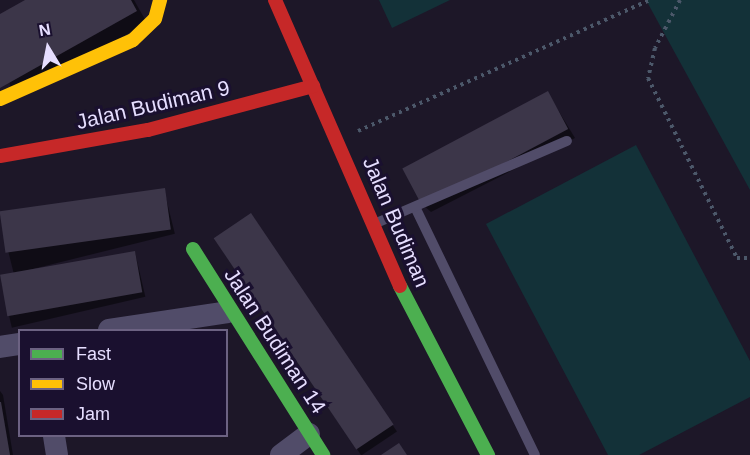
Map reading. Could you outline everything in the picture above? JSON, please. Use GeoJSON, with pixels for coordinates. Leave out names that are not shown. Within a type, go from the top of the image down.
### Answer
{"type":"FeatureCollection","features":[{"type":"Feature","properties":{"kind":"street"},"geometry":{"type":"LineString","coordinates":[[0,99],[133,40],[155,19],[160,0]]}},
{"type":"Feature","properties":{"kind":"street","name":"Jalan Budiman"},"geometry":{"type":"LineString","coordinates":[[275,0],[458,406],[488,455]]}},
{"type":"Feature","properties":{"kind":"street","name":"Jalan Budiman 9"},"geometry":{"type":"LineString","coordinates":[[0,156],[148,130],[314,86]]}},
{"type":"Feature","properties":{"kind":"street","name":"Jalan Budiman 14"},"geometry":{"type":"LineString","coordinates":[[194,249],[228,312],[323,455]]}},
{"type":"Feature","properties":{"kind":"street"},"geometry":{"type":"LineString","coordinates":[[116,329],[228,312]]}},
{"type":"Feature","properties":{"kind":"street"},"geometry":{"type":"LineString","coordinates":[[0,347],[18,344]]}},
{"type":"Feature","properties":{"kind":"street"},"geometry":{"type":"LineString","coordinates":[[281,455],[309,434]]}},
{"type":"Feature","properties":{"kind":"street"},"geometry":{"type":"LineString","coordinates":[[54,437],[57,455]]}},
{"type":"Feature","properties":{"kind":"lane"},"geometry":{"type":"LineString","coordinates":[[374,224],[416,209],[567,141]]}},
{"type":"Feature","properties":{"kind":"lane"},"geometry":{"type":"LineString","coordinates":[[416,209],[536,455]]}},
{"type":"Feature","properties":{"kind":"path"},"geometry":{"type":"LineString","coordinates":[[339,140],[650,0]]}},
{"type":"Feature","properties":{"kind":"path"},"geometry":{"type":"LineString","coordinates":[[680,0],[655,48],[648,78],[737,258],[750,258]]}},
{"type":"Feature","properties":{"kind":"green space"},"geometry":{"type":"Polygon","coordinates":[[[379,0],[450,0],[392,28],[379,0]]]}},
{"type":"Feature","properties":{"kind":"green space"},"geometry":{"type":"Polygon","coordinates":[[[646,0],[750,0],[750,190],[646,0]]]}},
{"type":"Feature","properties":{"kind":"green space"},"geometry":{"type":"Polygon","coordinates":[[[636,145],[750,361],[750,397],[639,455],[608,455],[486,224],[636,145]]]}},
{"type":"Feature","properties":{"kind":"building"},"geometry":{"type":"Polygon","coordinates":[[[25,0],[131,0],[137,11],[0,88],[0,14],[25,0]]]}},
{"type":"Feature","properties":{"kind":"building"},"geometry":{"type":"Polygon","coordinates":[[[548,91],[568,129],[423,206],[402,168],[548,91]]]}},
{"type":"Feature","properties":{"kind":"building"},"geometry":{"type":"Polygon","coordinates":[[[165,188],[171,230],[5,253],[0,211],[165,188]]]}},
{"type":"Feature","properties":{"kind":"building"},"geometry":{"type":"Polygon","coordinates":[[[251,213],[394,424],[356,450],[214,238],[251,213]]]}},
{"type":"Feature","properties":{"kind":"building"},"geometry":{"type":"Polygon","coordinates":[[[135,251],[142,292],[7,316],[0,275],[135,251]]]}},
{"type":"Feature","properties":{"kind":"building"},"geometry":{"type":"Polygon","coordinates":[[[1,402],[10,455],[0,455],[1,402]]]}},
{"type":"Feature","properties":{"kind":"building"},"geometry":{"type":"Polygon","coordinates":[[[399,443],[407,455],[381,455],[399,443]]]}},
{"type":"Feature","properties":{"kind":"traffic: fast"},"geometry":{"type":"LineString","coordinates":[[193,249],[323,455]]}},
{"type":"Feature","properties":{"kind":"traffic: fast"},"geometry":{"type":"LineString","coordinates":[[400,286],[488,455]]}},
{"type":"Feature","properties":{"kind":"traffic: slow"},"geometry":{"type":"LineString","coordinates":[[0,99],[133,40],[155,19],[160,0]]}},
{"type":"Feature","properties":{"kind":"traffic: jam"},"geometry":{"type":"LineString","coordinates":[[275,0],[400,286]]}},
{"type":"Feature","properties":{"kind":"traffic: jam"},"geometry":{"type":"LineString","coordinates":[[0,156],[148,130],[313,86]]}}]}
